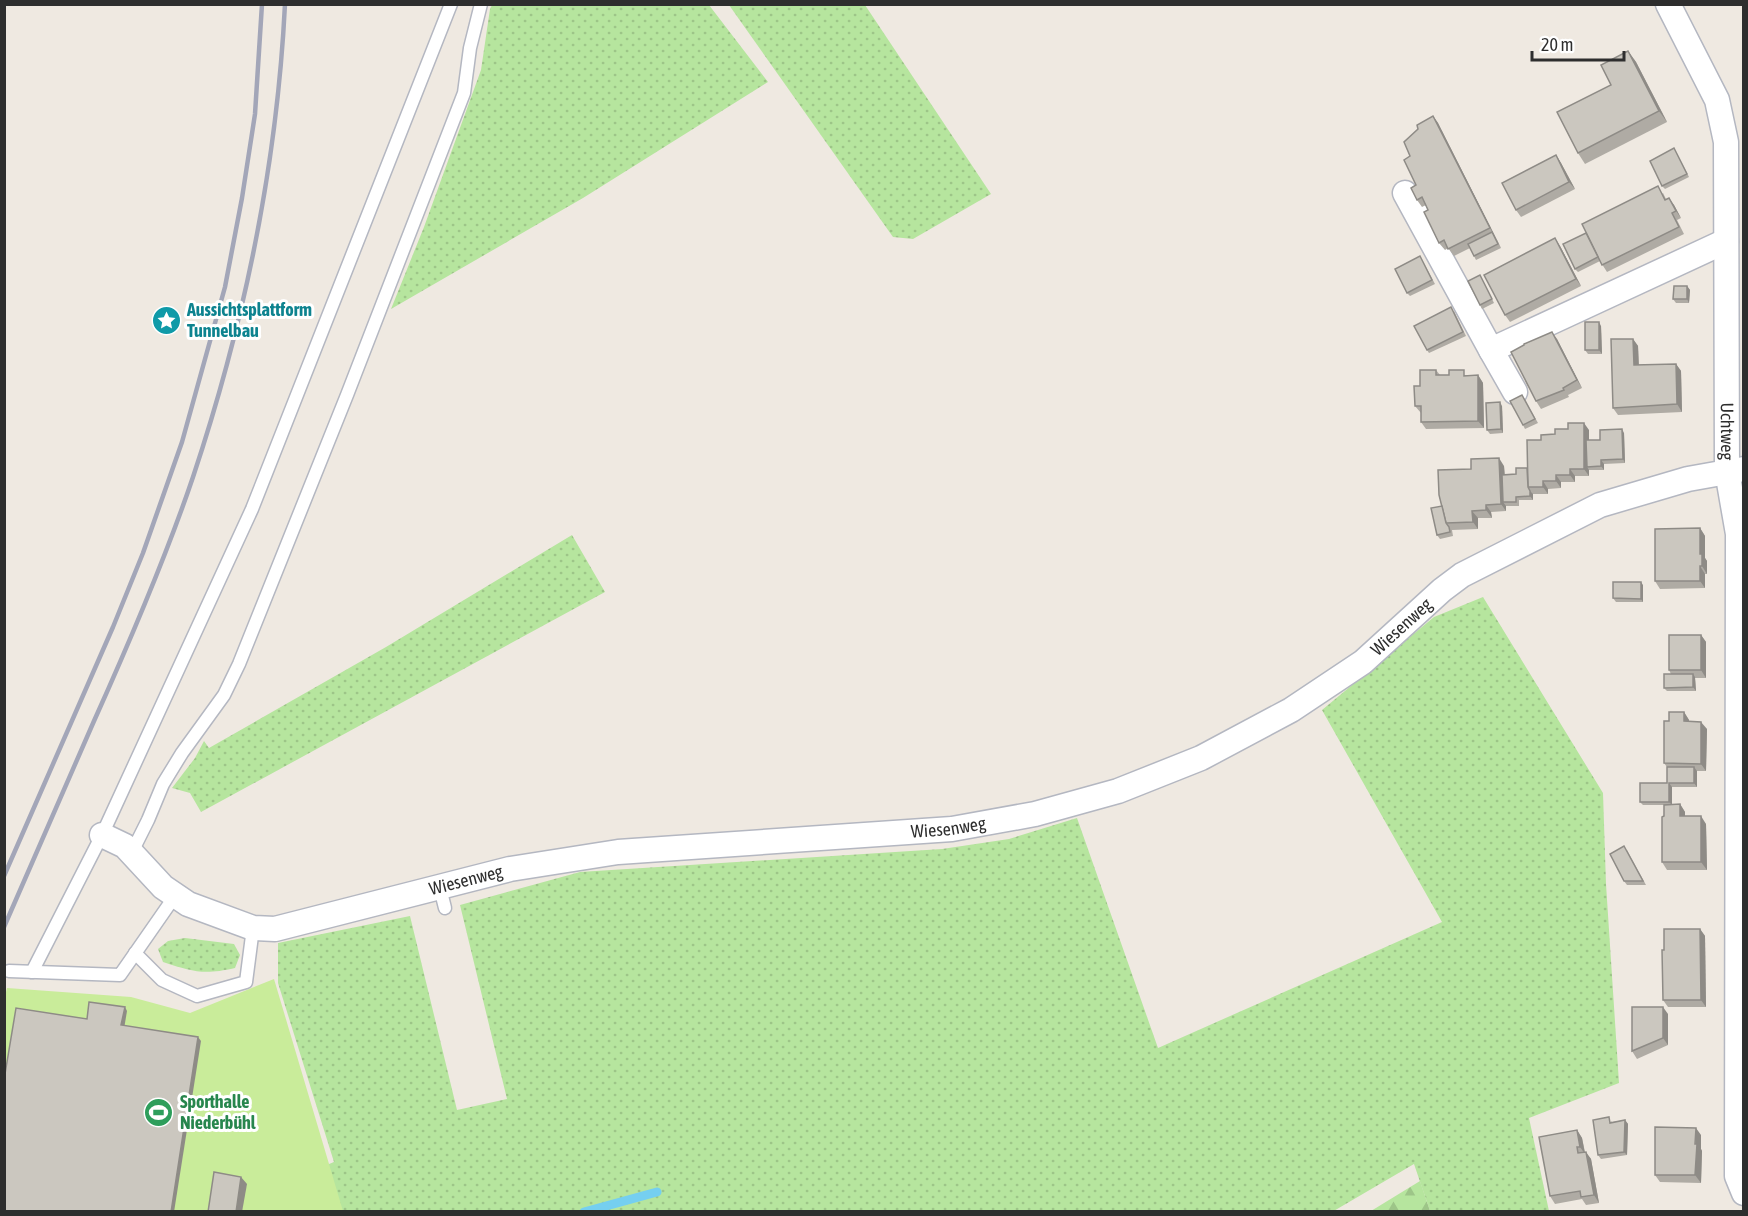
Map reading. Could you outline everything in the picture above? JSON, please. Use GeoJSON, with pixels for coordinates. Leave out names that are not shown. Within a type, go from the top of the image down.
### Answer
{"type":"FeatureCollection","features":[{"type":"Feature","properties":{"kind":"street","name":"Uchtweg"},"geometry":{"type":"LineString","coordinates":[[1668,4],[1716,100],[1726,142],[1726,241],[1738,534],[1737,1176],[1743,1193]]}},
{"type":"Feature","properties":{"kind":"street"},"geometry":{"type":"LineString","coordinates":[[1405,193],[1515,392]]}},
{"type":"Feature","properties":{"kind":"street"},"geometry":{"type":"LineString","coordinates":[[1491,350],[1726,241]]}},
{"type":"Feature","properties":{"kind":"street","name":"Wiesenweg"},"geometry":{"type":"LineString","coordinates":[[102,835],[125,846],[175,896],[188,904],[253,928],[275,929],[442,898],[510,869],[618,852],[952,829],[1035,814],[1118,791],[1201,758],[1291,710],[1363,662],[1442,590],[1462,575],[1600,505],[1688,479],[1736,470]]}},
{"type":"Feature","properties":{"kind":"lane"},"geometry":{"type":"LineString","coordinates":[[32,972],[102,835],[252,509],[451,4]]}},
{"type":"Feature","properties":{"kind":"lane"},"geometry":{"type":"LineString","coordinates":[[131,854],[162,784],[224,695],[239,664],[464,93],[470,48],[481,4]]}},
{"type":"Feature","properties":{"kind":"lane"},"geometry":{"type":"LineString","coordinates":[[9,971],[120,975],[175,896]]}},
{"type":"Feature","properties":{"kind":"lane"},"geometry":{"type":"LineString","coordinates":[[135,953],[162,980],[197,996],[246,982],[253,928]]}},
{"type":"Feature","properties":{"kind":"green space"},"geometry":{"type":"Polygon","coordinates":[[[492,5],[709,5],[768,82],[583,198],[391,309],[424,227],[481,70],[492,5]]]}},
{"type":"Feature","properties":{"kind":"green space"},"geometry":{"type":"Polygon","coordinates":[[[729,5],[865,5],[991,194],[913,239],[893,237],[729,5]]]}},
{"type":"Feature","properties":{"kind":"green space"},"geometry":{"type":"Polygon","coordinates":[[[572,535],[605,592],[201,812],[190,793],[172,788],[195,758],[204,741],[209,748],[386,647],[572,535]]]}},
{"type":"Feature","properties":{"kind":"green space"},"geometry":{"type":"Polygon","coordinates":[[[1483,597],[1603,793],[1606,884],[1619,1083],[1529,1118],[1549,1211],[1430,1211],[1414,1164],[1332,1212],[268,1212],[307,1173],[334,1162],[278,983],[278,943],[410,916],[457,1110],[507,1099],[460,905],[580,872],[942,849],[1009,839],[1077,818],[1158,1048],[1442,922],[1322,710],[1434,617],[1483,597]]]}},
{"type":"Feature","properties":{"kind":"green space"},"geometry":{"type":"Polygon","coordinates":[[[185,938],[234,944],[240,955],[235,968],[199,971],[163,962],[158,949],[168,941],[185,938]]]}},
{"type":"Feature","properties":{"kind":"green space","name":"Sporthalle Niederbühl"},"geometry":{"type":"Polygon","coordinates":[[[274,979],[343,1211],[5,1212],[4,1000],[7,988],[131,997],[190,1013],[274,979]]]}},
{"type":"Feature","properties":{"kind":"green space"},"geometry":{"type":"Polygon","coordinates":[[[1420,1181],[1430,1211],[1371,1211],[1420,1181]]]}},
{"type":"Feature","properties":{"kind":"building"},"geometry":{"type":"Polygon","coordinates":[[[1628,51],[1659,111],[1578,153],[1557,112],[1611,85],[1601,65],[1628,51]]]}},
{"type":"Feature","properties":{"kind":"building"},"geometry":{"type":"Polygon","coordinates":[[[1433,116],[1490,228],[1448,249],[1444,240],[1439,243],[1424,212],[1428,210],[1422,197],[1417,200],[1411,188],[1416,185],[1404,160],[1410,156],[1404,142],[1418,129],[1417,125],[1433,116]]]}},
{"type":"Feature","properties":{"kind":"building"},"geometry":{"type":"Polygon","coordinates":[[[1674,148],[1687,174],[1662,186],[1650,161],[1674,148]]]}},
{"type":"Feature","properties":{"kind":"building"},"geometry":{"type":"Polygon","coordinates":[[[1556,155],[1569,182],[1516,210],[1502,183],[1556,155]]]}},
{"type":"Feature","properties":{"kind":"building"},"geometry":{"type":"Polygon","coordinates":[[[1658,186],[1665,200],[1669,198],[1676,211],[1672,213],[1679,227],[1602,265],[1582,224],[1658,186]]]}},
{"type":"Feature","properties":{"kind":"building"},"geometry":{"type":"Polygon","coordinates":[[[1492,232],[1498,244],[1474,256],[1468,244],[1492,232]]]}},
{"type":"Feature","properties":{"kind":"building"},"geometry":{"type":"Polygon","coordinates":[[[1586,233],[1598,257],[1575,269],[1563,244],[1586,233]]]}},
{"type":"Feature","properties":{"kind":"building"},"geometry":{"type":"Polygon","coordinates":[[[1555,238],[1576,279],[1505,315],[1484,275],[1555,238]]]}},
{"type":"Feature","properties":{"kind":"building"},"geometry":{"type":"Polygon","coordinates":[[[1420,256],[1432,280],[1407,293],[1395,269],[1420,256]]]}},
{"type":"Feature","properties":{"kind":"building"},"geometry":{"type":"Polygon","coordinates":[[[1480,275],[1492,299],[1480,305],[1468,281],[1480,275]]]}},
{"type":"Feature","properties":{"kind":"building"},"geometry":{"type":"Polygon","coordinates":[[[1674,286],[1687,286],[1687,299],[1673,299],[1674,286]]]}},
{"type":"Feature","properties":{"kind":"building"},"geometry":{"type":"Polygon","coordinates":[[[1451,307],[1463,332],[1427,350],[1414,326],[1451,307]]]}},
{"type":"Feature","properties":{"kind":"building"},"geometry":{"type":"Polygon","coordinates":[[[1585,322],[1599,322],[1599,350],[1585,350],[1585,322]]]}},
{"type":"Feature","properties":{"kind":"building"},"geometry":{"type":"Polygon","coordinates":[[[1552,332],[1577,380],[1563,388],[1564,390],[1536,401],[1511,352],[1552,332]]]}},
{"type":"Feature","properties":{"kind":"building"},"geometry":{"type":"Polygon","coordinates":[[[1611,339],[1633,339],[1634,365],[1676,364],[1677,404],[1613,408],[1611,339]]]}},
{"type":"Feature","properties":{"kind":"building"},"geometry":{"type":"Polygon","coordinates":[[[1420,370],[1436,370],[1436,375],[1449,375],[1449,370],[1464,370],[1464,376],[1478,375],[1478,421],[1421,422],[1421,406],[1415,406],[1414,386],[1420,386],[1420,370]]]}},
{"type":"Feature","properties":{"kind":"building"},"geometry":{"type":"Polygon","coordinates":[[[1522,395],[1535,419],[1523,425],[1510,401],[1522,395]]]}},
{"type":"Feature","properties":{"kind":"building"},"geometry":{"type":"Polygon","coordinates":[[[1500,402],[1501,429],[1487,430],[1486,403],[1500,402]]]}},
{"type":"Feature","properties":{"kind":"building"},"geometry":{"type":"Polygon","coordinates":[[[1568,423],[1584,423],[1584,469],[1570,469],[1570,475],[1556,475],[1556,481],[1543,481],[1543,487],[1528,487],[1527,440],[1541,440],[1541,435],[1555,434],[1555,429],[1568,429],[1568,423]]]}},
{"type":"Feature","properties":{"kind":"building"},"geometry":{"type":"Polygon","coordinates":[[[1622,429],[1623,459],[1601,460],[1601,466],[1587,467],[1586,440],[1600,440],[1600,430],[1622,429]]]}},
{"type":"Feature","properties":{"kind":"building"},"geometry":{"type":"Polygon","coordinates":[[[1499,458],[1501,504],[1486,505],[1486,510],[1472,511],[1473,522],[1446,523],[1439,495],[1438,470],[1471,469],[1471,459],[1499,458]]]}},
{"type":"Feature","properties":{"kind":"building"},"geometry":{"type":"Polygon","coordinates":[[[1516,468],[1527,468],[1530,496],[1516,497],[1516,502],[1503,502],[1502,475],[1516,474],[1516,468]]]}},
{"type":"Feature","properties":{"kind":"building"},"geometry":{"type":"Polygon","coordinates":[[[1442,506],[1450,532],[1437,535],[1431,508],[1442,506]]]}},
{"type":"Feature","properties":{"kind":"building"},"geometry":{"type":"Polygon","coordinates":[[[1700,528],[1702,566],[1700,566],[1700,581],[1655,581],[1655,529],[1700,528]]]}},
{"type":"Feature","properties":{"kind":"building"},"geometry":{"type":"Polygon","coordinates":[[[1613,582],[1641,582],[1641,599],[1613,598],[1613,582]]]}},
{"type":"Feature","properties":{"kind":"building"},"geometry":{"type":"Polygon","coordinates":[[[1669,635],[1701,635],[1701,670],[1669,670],[1669,635]]]}},
{"type":"Feature","properties":{"kind":"building"},"geometry":{"type":"Polygon","coordinates":[[[1664,674],[1693,674],[1693,687],[1664,688],[1664,674]]]}},
{"type":"Feature","properties":{"kind":"building"},"geometry":{"type":"Polygon","coordinates":[[[1669,712],[1684,712],[1684,721],[1701,722],[1701,764],[1664,763],[1664,721],[1669,721],[1669,712]]]}},
{"type":"Feature","properties":{"kind":"building"},"geometry":{"type":"Polygon","coordinates":[[[1667,767],[1694,767],[1694,783],[1669,783],[1669,802],[1640,802],[1640,783],[1667,783],[1667,767]]]}},
{"type":"Feature","properties":{"kind":"building"},"geometry":{"type":"Polygon","coordinates":[[[1680,804],[1680,816],[1701,816],[1701,862],[1662,862],[1664,805],[1680,804]]]}},
{"type":"Feature","properties":{"kind":"building"},"geometry":{"type":"Polygon","coordinates":[[[1624,846],[1643,881],[1624,881],[1610,854],[1624,846]]]}},
{"type":"Feature","properties":{"kind":"building"},"geometry":{"type":"Polygon","coordinates":[[[1664,929],[1700,929],[1701,1000],[1663,1000],[1664,929]]]}},
{"type":"Feature","properties":{"kind":"building"},"geometry":{"type":"Polygon","coordinates":[[[89,1002],[125,1007],[121,1025],[198,1037],[171,1212],[4,1212],[4,1080],[16,1008],[87,1019],[89,1002]]]}},
{"type":"Feature","properties":{"kind":"building"},"geometry":{"type":"Polygon","coordinates":[[[1632,1007],[1663,1007],[1663,1038],[1632,1051],[1632,1007]]]}},
{"type":"Feature","properties":{"kind":"building"},"geometry":{"type":"Polygon","coordinates":[[[1609,1117],[1610,1123],[1625,1120],[1624,1152],[1598,1155],[1593,1120],[1609,1117]]]}},
{"type":"Feature","properties":{"kind":"building"},"geometry":{"type":"Polygon","coordinates":[[[1655,1127],[1696,1128],[1695,1175],[1655,1175],[1655,1127]]]}},
{"type":"Feature","properties":{"kind":"building"},"geometry":{"type":"Polygon","coordinates":[[[1577,1130],[1580,1147],[1577,1147],[1578,1153],[1586,1152],[1594,1195],[1581,1197],[1580,1191],[1550,1196],[1539,1137],[1577,1130]]]}},
{"type":"Feature","properties":{"kind":"building"},"geometry":{"type":"Polygon","coordinates":[[[214,1172],[241,1177],[236,1212],[208,1212],[214,1172]]]}},
{"type":"Feature","properties":{"kind":"waterway"},"geometry":{"type":"LineString","coordinates":[[584,1212],[657,1192]]}},
{"type":"Feature","properties":{"kind":"railway"},"geometry":{"type":"LineString","coordinates":[[4,876],[113,627],[143,553],[182,442],[225,287],[242,198],[255,114],[262,4]]}},
{"type":"Feature","properties":{"kind":"railway"},"geometry":{"type":"LineString","coordinates":[[4,927],[121,661],[171,539],[211,419],[242,303],[266,184],[281,64],[285,4]]}},
{"type":"Feature","properties":{"kind":"place","name":"Aussichtsplattform Tunnelbau"},"geometry":{"type":"Point","coordinates":[166,320]}},
{"type":"Feature","properties":{"kind":"place","name":"Sporthalle Niederbühl"},"geometry":{"type":"Point","coordinates":[159,1112]}}]}
